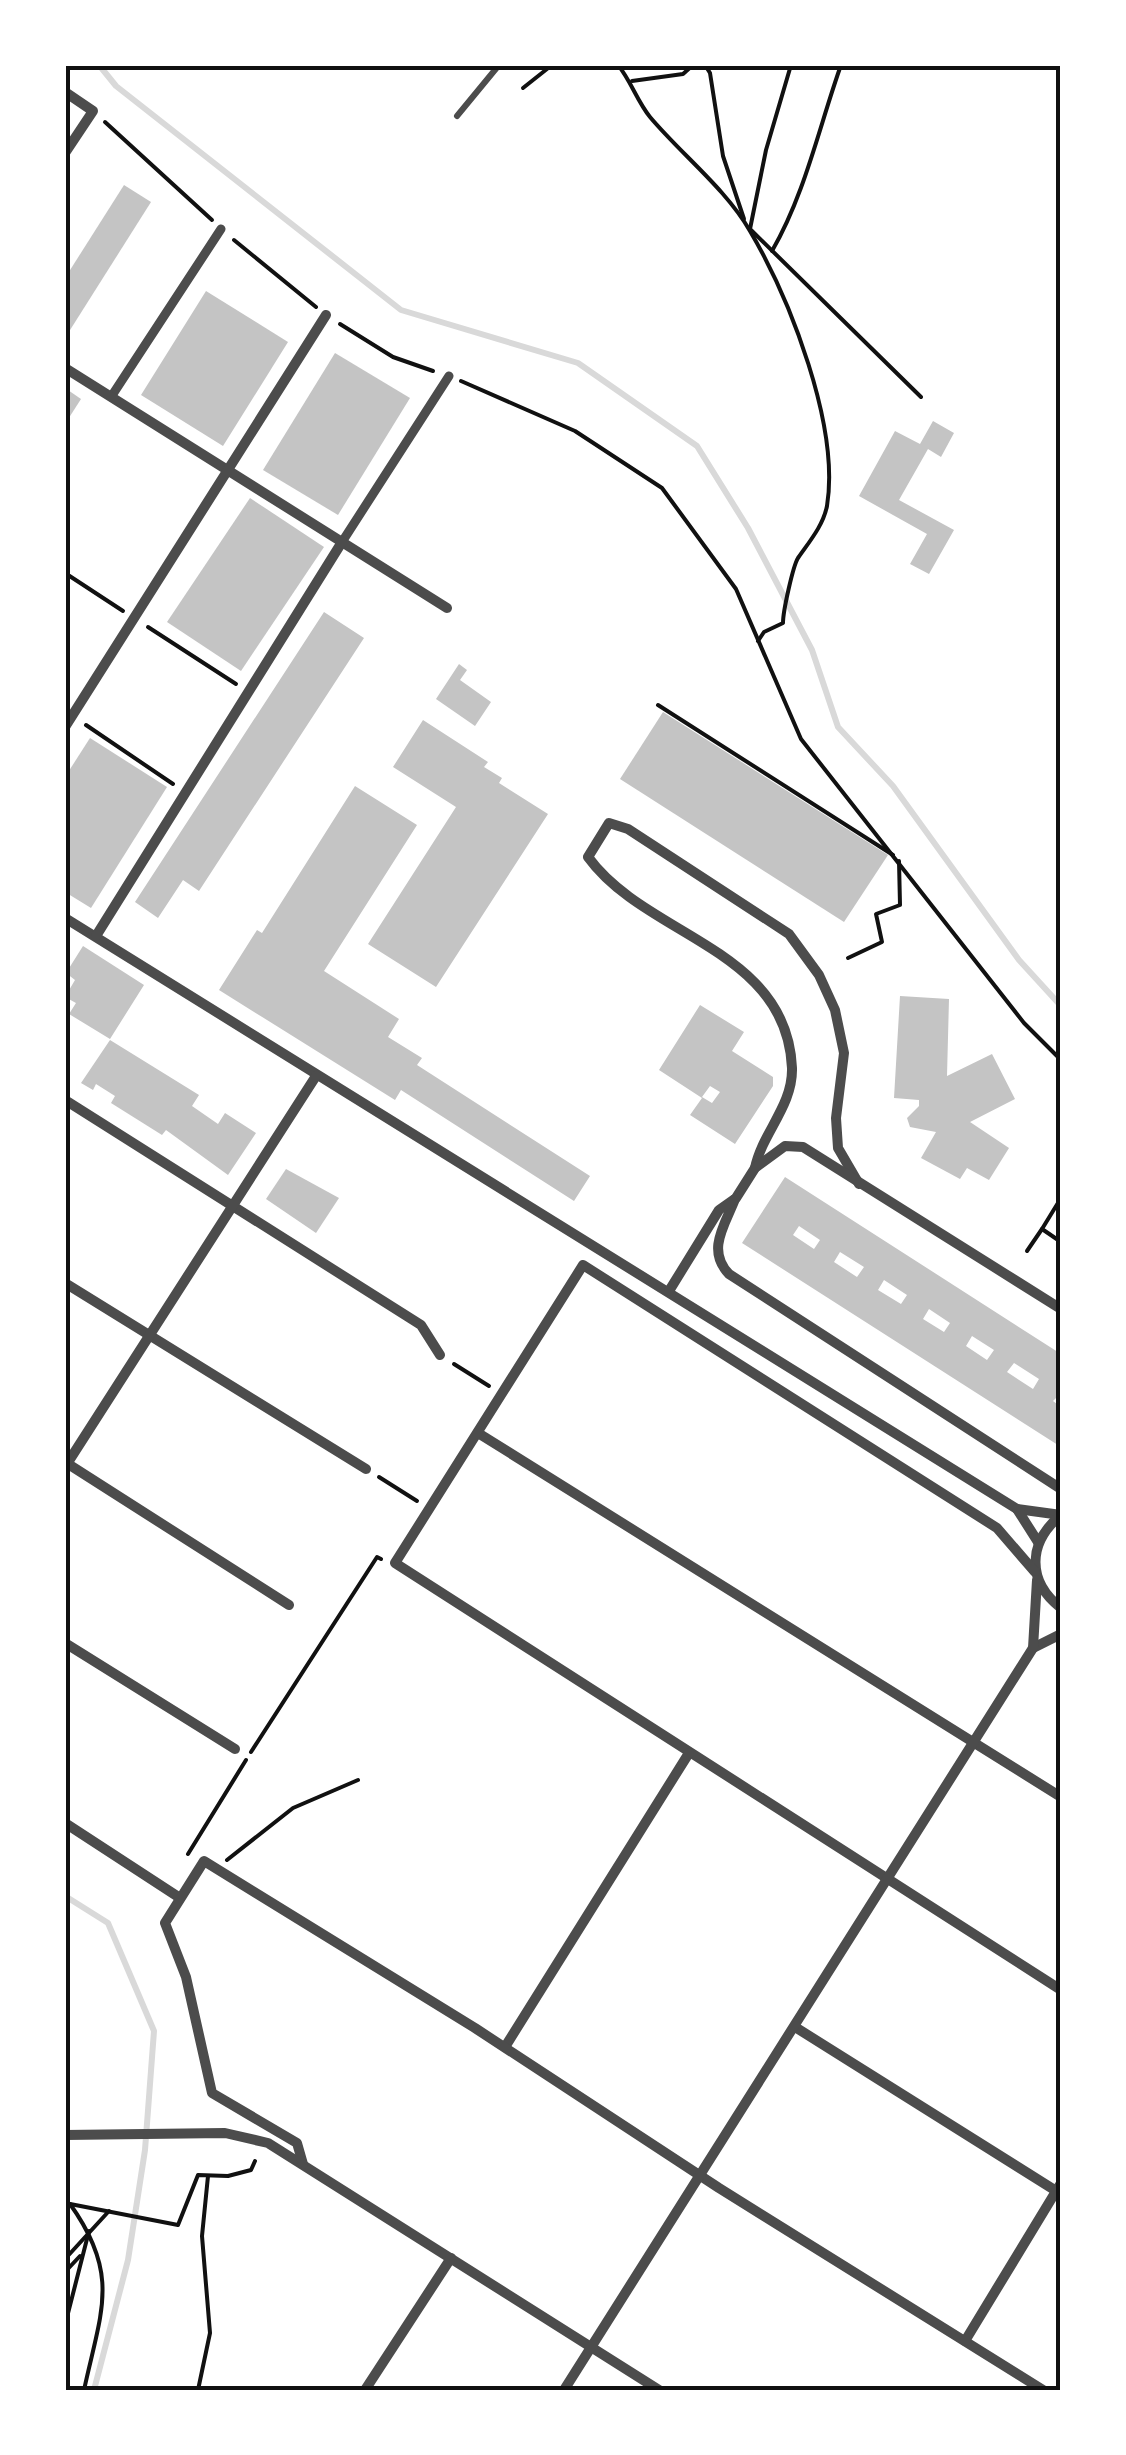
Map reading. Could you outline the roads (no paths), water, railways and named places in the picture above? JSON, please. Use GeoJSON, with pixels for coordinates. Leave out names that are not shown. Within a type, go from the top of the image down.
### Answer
{"type":"FeatureCollection","features":[{"type":"Feature","properties":{"kind":"street"},"geometry":{"type":"LineString","coordinates":[[65,92],[93,111],[65,153]]}},
{"type":"Feature","properties":{"kind":"street"},"geometry":{"type":"LineString","coordinates":[[110,397],[221,229]]}},
{"type":"Feature","properties":{"kind":"street"},"geometry":{"type":"LineString","coordinates":[[65,728],[326,316]]}},
{"type":"Feature","properties":{"kind":"street"},"geometry":{"type":"LineString","coordinates":[[65,368],[447,608]]}},
{"type":"Feature","properties":{"kind":"street"},"geometry":{"type":"LineString","coordinates":[[96,936],[450,376]]}},
{"type":"Feature","properties":{"kind":"street"},"geometry":{"type":"LineString","coordinates":[[860,1184],[838,1148],[836,1118],[844,1053],[835,1010],[819,975],[789,934],[628,829],[609,823],[588,857],[606,882],[731,960],[765,991],[784,1032],[792,1069],[786,1102],[716,1246],[720,1264],[728,1274],[1061,1490]]}},
{"type":"Feature","properties":{"kind":"street"},"geometry":{"type":"LineString","coordinates":[[65,918],[1017,1510],[1038,1542],[1033,1648],[564,2390]]}},
{"type":"Feature","properties":{"kind":"street"},"geometry":{"type":"LineString","coordinates":[[289,1605],[66,1464],[316,1076]]}},
{"type":"Feature","properties":{"kind":"street"},"geometry":{"type":"LineString","coordinates":[[65,1100],[421,1326],[440,1356]]}},
{"type":"Feature","properties":{"kind":"street"},"geometry":{"type":"LineString","coordinates":[[755,1168],[785,1146],[804,1148],[1061,1309]]}},
{"type":"Feature","properties":{"kind":"street"},"geometry":{"type":"LineString","coordinates":[[669,1291],[719,1210],[736,1198]]}},
{"type":"Feature","properties":{"kind":"street"},"geometry":{"type":"LineString","coordinates":[[1061,1608],[992,1524],[583,1266],[395,1563],[1061,1990]]}},
{"type":"Feature","properties":{"kind":"street"},"geometry":{"type":"LineString","coordinates":[[65,1283],[366,1469]]}},
{"type":"Feature","properties":{"kind":"street"},"geometry":{"type":"LineString","coordinates":[[478,1432],[1061,1797]]}},
{"type":"Feature","properties":{"kind":"street"},"geometry":{"type":"LineString","coordinates":[[1017,1510],[1061,1515]]}},
{"type":"Feature","properties":{"kind":"street"},"geometry":{"type":"LineString","coordinates":[[1038,1542],[1061,1515]]}},
{"type":"Feature","properties":{"kind":"street"},"geometry":{"type":"LineString","coordinates":[[1033,1648],[1061,1634]]}},
{"type":"Feature","properties":{"kind":"street"},"geometry":{"type":"LineString","coordinates":[[65,1643],[235,1749]]}},
{"type":"Feature","properties":{"kind":"street"},"geometry":{"type":"LineString","coordinates":[[505,2047],[690,1753]]}},
{"type":"Feature","properties":{"kind":"street"},"geometry":{"type":"LineString","coordinates":[[65,1823],[180,1898]]}},
{"type":"Feature","properties":{"kind":"street"},"geometry":{"type":"LineString","coordinates":[[303,2164],[296,2142],[212,2092],[186,1977],[166,1923],[204,1862],[505,2047],[701,2176],[1042,2390]]}},
{"type":"Feature","properties":{"kind":"street"},"geometry":{"type":"LineString","coordinates":[[795,2027],[1059,2189],[965,2341]]}},
{"type":"Feature","properties":{"kind":"street"},"geometry":{"type":"LineString","coordinates":[[65,2135],[199,2133],[251,2138],[303,2164],[660,2390]]}},
{"type":"Feature","properties":{"kind":"street"},"geometry":{"type":"LineString","coordinates":[[365,2390],[451,2258]]}},
{"type":"Feature","properties":{"kind":"lane"},"geometry":{"type":"LineString","coordinates":[[457,116],[499,65]]}},
{"type":"Feature","properties":{"kind":"waterway"},"geometry":{"type":"LineString","coordinates":[[99,65],[116,86],[401,310],[578,363],[697,446],[748,528],[812,650],[838,727],[893,786],[1019,960],[1061,1006]]}},
{"type":"Feature","properties":{"kind":"waterway"},"geometry":{"type":"LineString","coordinates":[[65,1896],[108,1923],[154,2031],[145,2150],[128,2260],[94,2390]]}}]}
